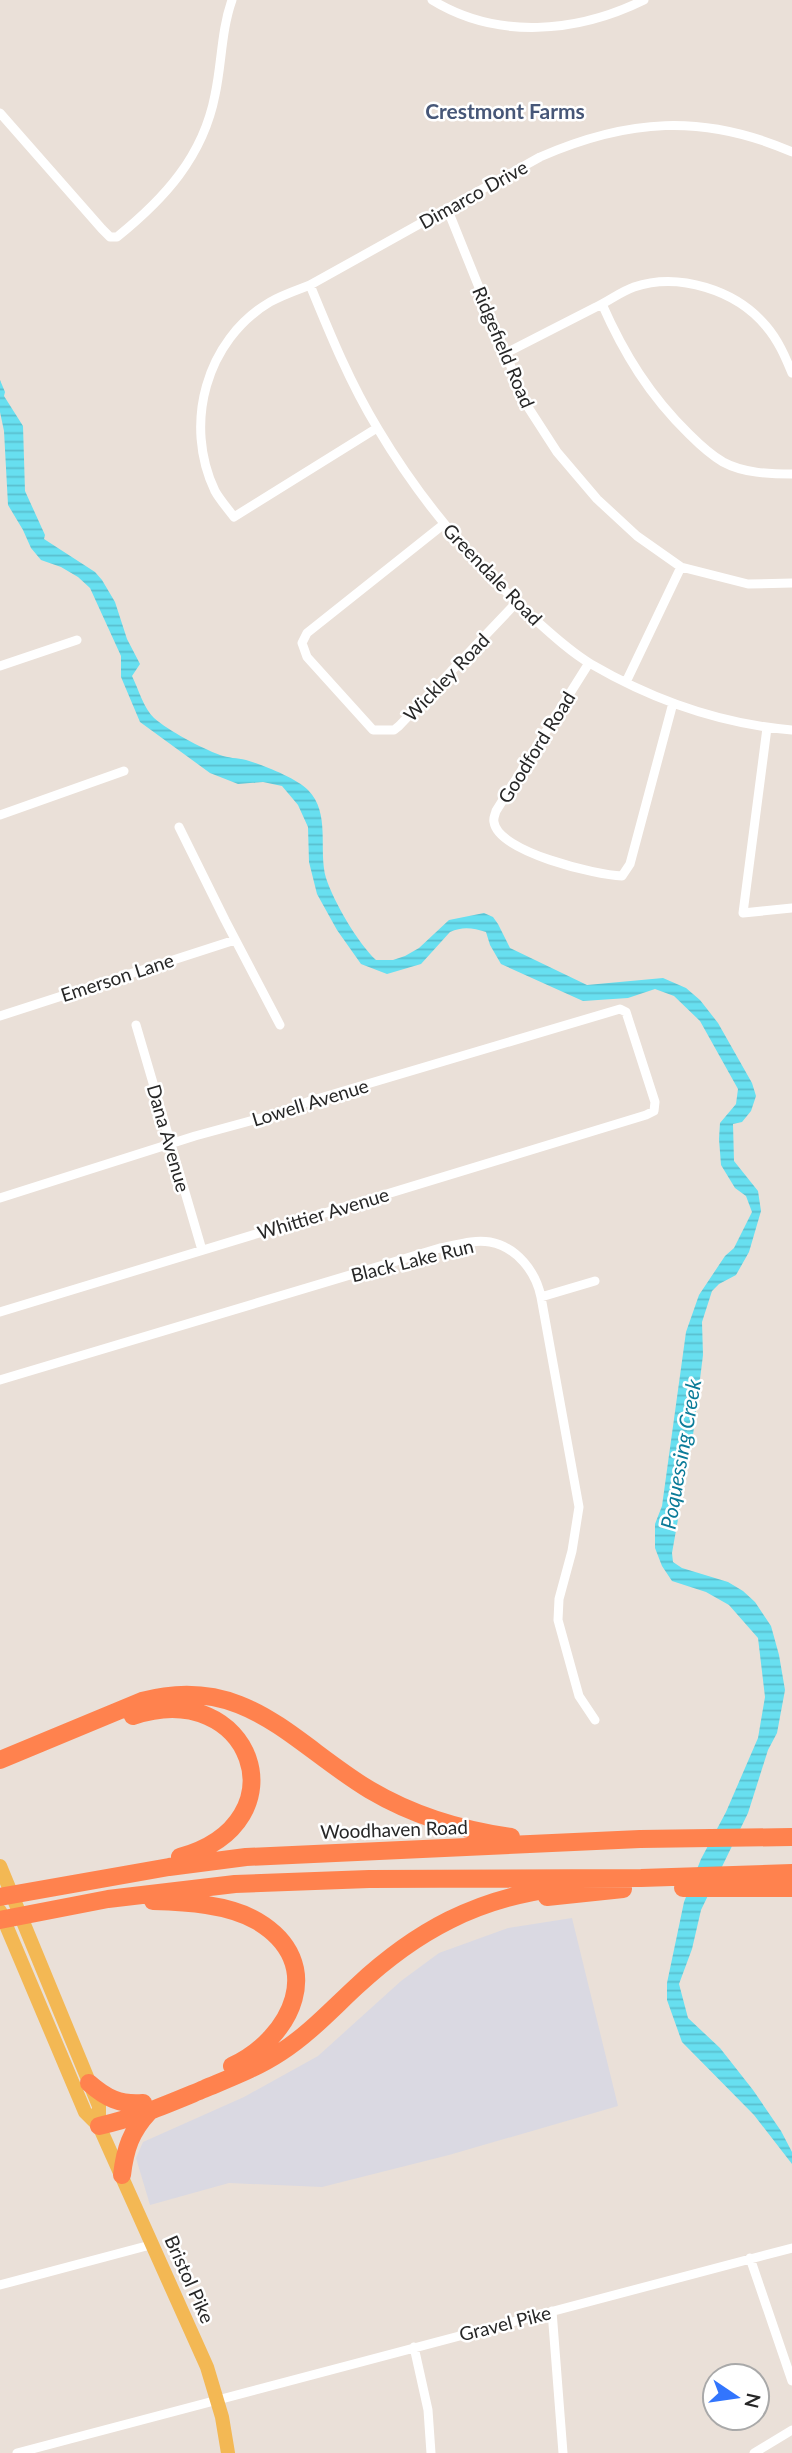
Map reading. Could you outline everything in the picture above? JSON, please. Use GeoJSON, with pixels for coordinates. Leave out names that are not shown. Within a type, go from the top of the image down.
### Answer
{"type":"FeatureCollection","features":[{"type":"Feature","properties":{"kind":"highway"},"geometry":{"type":"LineString","coordinates":[[0,1762],[142,1701],[167,1696],[206,1696],[232,1701],[254,1710],[345,1774],[406,1809],[463,1828],[513,1837],[640,1839]]}},
{"type":"Feature","properties":{"kind":"highway"},"geometry":{"type":"LineString","coordinates":[[0,1762],[149,1711],[166,1709],[195,1712],[214,1718],[228,1728],[244,1750],[251,1776],[247,1807],[235,1825],[215,1843],[197,1852],[104,1878]]}},
{"type":"Feature","properties":{"kind":"highway"},"geometry":{"type":"LineString","coordinates":[[406,1809],[460,1824],[545,1835],[710,1833]]}},
{"type":"Feature","properties":{"kind":"highway"},"geometry":{"type":"LineString","coordinates":[[744,1832],[792,1825]]}},
{"type":"Feature","properties":{"kind":"highway","name":"Woodhaven Road"},"geometry":{"type":"LineString","coordinates":[[4,1891],[207,1861],[293,1854],[640,1839],[710,1833],[744,1832],[792,1837]]}},
{"type":"Feature","properties":{"kind":"highway"},"geometry":{"type":"LineString","coordinates":[[388,1959],[439,1932],[496,1907],[554,1895],[792,1874]]}},
{"type":"Feature","properties":{"kind":"highway"},"geometry":{"type":"LineString","coordinates":[[4,1926],[108,1899],[188,1888],[313,1880],[642,1878],[690,1882]]}},
{"type":"Feature","properties":{"kind":"highway"},"geometry":{"type":"LineString","coordinates":[[99,2126],[247,2071],[281,2052],[301,2038],[388,1959],[434,1927],[457,1915],[539,1890],[642,1878]]}},
{"type":"Feature","properties":{"kind":"highway"},"geometry":{"type":"LineString","coordinates":[[723,1881],[792,1888]]}},
{"type":"Feature","properties":{"kind":"highway"},"geometry":{"type":"LineString","coordinates":[[89,2083],[105,2097],[119,2103],[146,2107],[242,2061],[264,2046],[289,2014],[295,1992],[291,1959],[283,1944],[265,1926],[248,1917],[221,1909],[180,1903],[108,1899]]}},
{"type":"Feature","properties":{"kind":"highway"},"geometry":{"type":"LineString","coordinates":[[122,2175],[130,2138],[146,2107]]}},
{"type":"Feature","properties":{"kind":"main road","name":"Bristol Pike"},"geometry":{"type":"LineString","coordinates":[[0,1866],[4,1891],[27,1929],[99,2106],[99,2126]]}},
{"type":"Feature","properties":{"kind":"main road","name":"Bristol Pike"},"geometry":{"type":"LineString","coordinates":[[0,1911],[4,1926],[85,2112],[99,2126],[200,2350],[218,2401],[228,2453]]}},
{"type":"Feature","properties":{"kind":"street"},"geometry":{"type":"LineString","coordinates":[[0,113],[102,229],[110,237],[117,237],[152,208],[167,191],[208,124],[215,97],[223,35],[232,0]]}},
{"type":"Feature","properties":{"kind":"street"},"geometry":{"type":"LineString","coordinates":[[432,0],[470,19],[506,26],[544,29],[585,23],[644,0]]}},
{"type":"Feature","properties":{"kind":"street","name":"Dimarco Drive"},"geometry":{"type":"LineString","coordinates":[[377,428],[234,517],[216,492],[205,462],[200,421],[205,384],[218,355],[239,326],[270,302],[310,285],[447,208],[574,142],[625,129],[676,124],[713,129],[774,144],[792,152]]}},
{"type":"Feature","properties":{"kind":"street","name":"Ridgefield Road"},"geometry":{"type":"LineString","coordinates":[[447,208],[526,404],[557,452],[597,499],[637,536],[681,567],[748,584],[792,583]]}},
{"type":"Feature","properties":{"kind":"street"},"geometry":{"type":"LineString","coordinates":[[505,354],[635,287],[666,282],[691,284],[718,291],[745,306],[766,325],[783,349],[792,373]]}},
{"type":"Feature","properties":{"kind":"street","name":"Greendale Road"},"geometry":{"type":"LineString","coordinates":[[310,285],[341,359],[377,428],[444,524],[517,603],[589,663],[626,682],[673,703],[722,718],[767,728],[792,730]]}},
{"type":"Feature","properties":{"kind":"street"},"geometry":{"type":"LineString","coordinates":[[601,304],[635,370],[666,411],[698,442],[723,462],[749,471],[792,474]]}},
{"type":"Feature","properties":{"kind":"street","name":"Wickley Road"},"geometry":{"type":"LineString","coordinates":[[444,524],[314,628],[302,643],[307,657],[373,730],[383,732],[400,726],[517,603]]}},
{"type":"Feature","properties":{"kind":"street"},"geometry":{"type":"LineString","coordinates":[[626,682],[681,567]]}},
{"type":"Feature","properties":{"kind":"street"},"geometry":{"type":"LineString","coordinates":[[0,666],[77,640]]}},
{"type":"Feature","properties":{"kind":"street","name":"Goodford Road"},"geometry":{"type":"LineString","coordinates":[[589,663],[496,811],[494,822],[500,834],[515,845],[560,863],[604,875],[621,876],[629,864],[673,703]]}},
{"type":"Feature","properties":{"kind":"street"},"geometry":{"type":"LineString","coordinates":[[767,728],[743,913],[792,908]]}},
{"type":"Feature","properties":{"kind":"street"},"geometry":{"type":"LineString","coordinates":[[0,815],[124,771]]}},
{"type":"Feature","properties":{"kind":"street"},"geometry":{"type":"LineString","coordinates":[[179,827],[280,1025]]}},
{"type":"Feature","properties":{"kind":"street","name":"Emerson Lane"},"geometry":{"type":"LineString","coordinates":[[0,1016],[235,940]]}},
{"type":"Feature","properties":{"kind":"street","name":"Lowell Avenue"},"geometry":{"type":"LineString","coordinates":[[0,1198],[620,1009],[626,1012],[655,1102],[654,1111],[646,1115]]}},
{"type":"Feature","properties":{"kind":"street","name":"Dana Avenue"},"geometry":{"type":"LineString","coordinates":[[136,1025],[202,1250]]}},
{"type":"Feature","properties":{"kind":"street","name":"Whittier Avenue"},"geometry":{"type":"LineString","coordinates":[[0,1312],[646,1115]]}},
{"type":"Feature","properties":{"kind":"street","name":"Black Lake Run"},"geometry":{"type":"LineString","coordinates":[[0,1380],[440,1248],[468,1242],[491,1242],[509,1250],[526,1263],[541,1297],[579,1507],[572,1551],[559,1599],[558,1620],[579,1696],[595,1720]]}},
{"type":"Feature","properties":{"kind":"street"},"geometry":{"type":"LineString","coordinates":[[541,1297],[595,1281]]}},
{"type":"Feature","properties":{"kind":"street"},"geometry":{"type":"LineString","coordinates":[[0,2285],[153,2244]]}},
{"type":"Feature","properties":{"kind":"street","name":"Gravel Pike"},"geometry":{"type":"LineString","coordinates":[[17,2453],[792,2248]]}},
{"type":"Feature","properties":{"kind":"street"},"geometry":{"type":"LineString","coordinates":[[750,2258],[792,2381]]}},
{"type":"Feature","properties":{"kind":"street"},"geometry":{"type":"LineString","coordinates":[[552,2311],[563,2453]]}},
{"type":"Feature","properties":{"kind":"street"},"geometry":{"type":"LineString","coordinates":[[414,2347],[428,2410],[431,2453]]}},
{"type":"Feature","properties":{"kind":"street"},"geometry":{"type":"LineString","coordinates":[[754,2453],[792,2430]]}},
{"type":"Feature","properties":{"kind":"shaded area"},"geometry":{"type":"Polygon","coordinates":[[[572,1918],[618,2106],[449,2155],[322,2187],[229,2183],[150,2205],[136,2158],[143,2142],[244,2097],[318,2056],[401,1981],[439,1953],[508,1928],[572,1918]]]}},
{"type":"Feature","properties":{"kind":"water","name":"Poquessing Creek"},"geometry":{"type":"Polygon","coordinates":[[[0,380],[4,396],[23,426],[25,491],[45,535],[44,539],[95,572],[102,580],[115,602],[127,639],[140,664],[132,676],[147,709],[160,723],[195,744],[226,757],[246,760],[270,769],[308,790],[315,799],[322,821],[324,867],[330,888],[354,932],[376,960],[393,960],[405,956],[419,948],[449,920],[484,913],[493,917],[510,948],[587,985],[663,978],[686,988],[700,1000],[718,1023],[752,1083],[756,1096],[751,1111],[742,1122],[733,1124],[734,1161],[758,1191],[761,1211],[749,1252],[736,1275],[712,1291],[702,1322],[703,1355],[693,1435],[672,1553],[673,1562],[682,1568],[728,1582],[755,1602],[771,1626],[785,1690],[777,1733],[768,1750],[748,1813],[701,1910],[692,1949],[679,1984],[688,2018],[720,2048],[753,2090],[781,2131],[792,2152],[792,2164],[754,2115],[682,2042],[667,2000],[667,1983],[684,1902],[701,1859],[726,1812],[758,1738],[765,1697],[758,1638],[729,1605],[706,1592],[672,1581],[655,1548],[655,1524],[662,1506],[686,1332],[699,1295],[725,1256],[734,1248],[752,1212],[746,1196],[735,1188],[721,1165],[720,1123],[736,1104],[738,1089],[700,1021],[674,996],[655,989],[628,998],[583,1001],[501,964],[486,932],[477,929],[450,932],[421,964],[387,974],[361,964],[337,930],[317,894],[309,862],[308,827],[298,805],[282,786],[263,782],[238,784],[210,773],[140,722],[121,677],[121,656],[90,588],[61,567],[41,560],[31,548],[8,505],[0,380]]]}},
{"type":"Feature","properties":{"kind":"district","name":"Crestmont Farms"},"geometry":{"type":"Point","coordinates":[505,110]}}]}
